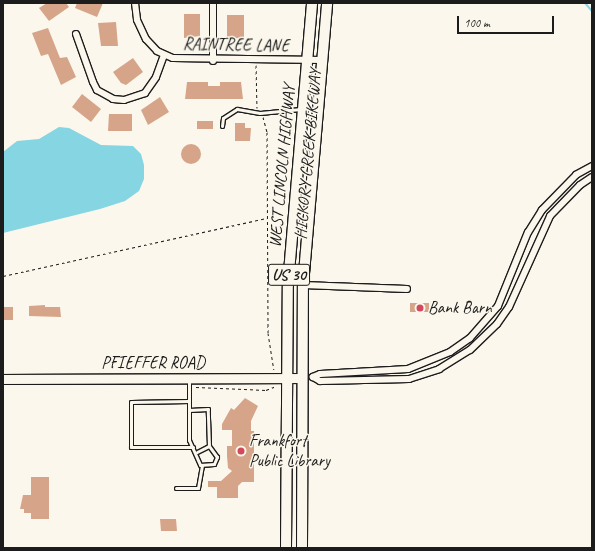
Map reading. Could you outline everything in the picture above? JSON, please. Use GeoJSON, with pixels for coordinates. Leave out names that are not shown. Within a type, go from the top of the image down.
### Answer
{"type":"FeatureCollection","features":[{"type":"Feature","properties":{"kind":"main road","name":"WEST LINCOLN HIGHWAY"},"geometry":{"type":"LineString","coordinates":[[286,548],[288,284],[312,3]]}},
{"type":"Feature","properties":{"kind":"main road","name":"WEST LINCOLN HIGHWAY"},"geometry":{"type":"LineString","coordinates":[[302,548],[303,285],[327,3]]}},
{"type":"Feature","properties":{"kind":"street","name":"RAINTREE LANE"},"geometry":{"type":"LineString","coordinates":[[135,3],[137,20],[146,39],[164,55],[186,61],[322,60]]}},
{"type":"Feature","properties":{"kind":"street"},"geometry":{"type":"LineString","coordinates":[[213,3],[213,61]]}},
{"type":"Feature","properties":{"kind":"street"},"geometry":{"type":"LineString","coordinates":[[76,34],[97,90],[114,99],[124,100],[145,93],[156,77],[164,55]]}},
{"type":"Feature","properties":{"kind":"street"},"geometry":{"type":"LineString","coordinates":[[302,378],[313,377],[320,374],[408,369],[450,352],[470,338],[498,306],[528,232],[542,210],[576,175],[592,166]]}},
{"type":"Feature","properties":{"kind":"street"},"geometry":{"type":"LineString","coordinates":[[313,377],[320,381],[409,379],[439,369],[470,350],[497,324],[509,307],[531,251],[550,216],[580,184],[592,177]]}},
{"type":"Feature","properties":{"kind":"street"},"geometry":{"type":"LineString","coordinates":[[303,285],[406,289]]}},
{"type":"Feature","properties":{"kind":"street","name":"PFIEFFER ROAD"},"geometry":{"type":"LineString","coordinates":[[3,379],[189,382],[302,378]]}},
{"type":"Feature","properties":{"kind":"lane"},"geometry":{"type":"LineString","coordinates":[[222,126],[223,118],[228,112],[237,109],[260,113],[303,109]]}},
{"type":"Feature","properties":{"kind":"lane"},"geometry":{"type":"LineString","coordinates":[[176,488],[198,488],[202,465],[197,452],[189,440],[189,382]]}},
{"type":"Feature","properties":{"kind":"lane"},"geometry":{"type":"LineString","coordinates":[[189,401],[131,402],[131,447],[194,447]]}},
{"type":"Feature","properties":{"kind":"lane"},"geometry":{"type":"LineString","coordinates":[[189,410],[208,409],[209,446],[217,457],[214,464],[202,465]]}},
{"type":"Feature","properties":{"kind":"lane"},"geometry":{"type":"LineString","coordinates":[[197,452],[209,446]]}},
{"type":"Feature","properties":{"kind":"path"},"geometry":{"type":"LineString","coordinates":[[256,60],[256,102],[267,132],[268,333],[274,360]]}},
{"type":"Feature","properties":{"kind":"path"},"geometry":{"type":"LineString","coordinates":[[3,276],[267,218]]}},
{"type":"Feature","properties":{"kind":"path"},"geometry":{"type":"LineString","coordinates":[[189,382],[217,390],[274,388]]}},
{"type":"Feature","properties":{"kind":"water"},"geometry":{"type":"Polygon","coordinates":[[[59,127],[69,128],[101,145],[133,146],[141,154],[144,165],[144,179],[139,191],[125,201],[100,209],[3,233],[3,152],[17,141],[39,139],[59,127]]]}},
{"type":"Feature","properties":{"kind":"building"},"geometry":{"type":"Polygon","coordinates":[[[47,3],[66,3],[69,7],[49,21],[39,8],[47,3]]]}},
{"type":"Feature","properties":{"kind":"building"},"geometry":{"type":"Polygon","coordinates":[[[77,3],[103,3],[97,17],[75,8],[77,3]]]}},
{"type":"Feature","properties":{"kind":"building"},"geometry":{"type":"Polygon","coordinates":[[[184,14],[200,14],[200,36],[184,38],[184,14]]]}},
{"type":"Feature","properties":{"kind":"building"},"geometry":{"type":"Polygon","coordinates":[[[227,15],[244,15],[244,39],[227,37],[227,15]]]}},
{"type":"Feature","properties":{"kind":"building"},"geometry":{"type":"Polygon","coordinates":[[[116,22],[118,46],[101,46],[98,23],[116,22]]]}},
{"type":"Feature","properties":{"kind":"building"},"geometry":{"type":"Polygon","coordinates":[[[48,28],[60,58],[67,57],[76,77],[61,85],[48,54],[41,56],[32,33],[48,28]]]}},
{"type":"Feature","properties":{"kind":"building"},"geometry":{"type":"Polygon","coordinates":[[[133,58],[143,72],[126,85],[121,83],[113,72],[133,58]]]}},
{"type":"Feature","properties":{"kind":"building"},"geometry":{"type":"Polygon","coordinates":[[[187,82],[208,82],[208,86],[220,86],[220,82],[241,82],[243,99],[185,99],[187,82]]]}},
{"type":"Feature","properties":{"kind":"building"},"geometry":{"type":"Polygon","coordinates":[[[82,94],[101,109],[91,122],[72,107],[82,94]]]}},
{"type":"Feature","properties":{"kind":"building"},"geometry":{"type":"Polygon","coordinates":[[[160,97],[169,112],[148,125],[141,110],[160,97]]]}},
{"type":"Feature","properties":{"kind":"building"},"geometry":{"type":"Polygon","coordinates":[[[109,114],[132,114],[132,131],[108,131],[109,114]]]}},
{"type":"Feature","properties":{"kind":"building"},"geometry":{"type":"Polygon","coordinates":[[[197,121],[213,121],[213,129],[197,129],[197,121]]]}},
{"type":"Feature","properties":{"kind":"building"},"geometry":{"type":"Polygon","coordinates":[[[235,123],[245,123],[245,128],[251,128],[250,141],[235,141],[235,123]]]}},
{"type":"Feature","properties":{"kind":"building"},"geometry":{"type":"Polygon","coordinates":[[[191,144],[198,147],[201,154],[198,161],[191,164],[184,161],[181,154],[184,147],[191,144]]]}},
{"type":"Feature","properties":{"kind":"building","name":"Bank Barn"},"geometry":{"type":"Polygon","coordinates":[[[410,303],[429,303],[429,312],[410,312],[410,303]]]}},
{"type":"Feature","properties":{"kind":"building"},"geometry":{"type":"Polygon","coordinates":[[[45,305],[45,307],[60,307],[61,317],[29,316],[29,306],[45,305]]]}},
{"type":"Feature","properties":{"kind":"building"},"geometry":{"type":"Polygon","coordinates":[[[3,307],[13,307],[13,320],[3,320],[3,307]]]}},
{"type":"Feature","properties":{"kind":"building","name":"Frankfort Public Library"},"geometry":{"type":"Polygon","coordinates":[[[245,398],[258,406],[251,421],[251,431],[254,431],[254,482],[242,482],[238,486],[238,498],[217,498],[217,487],[208,487],[208,481],[221,481],[232,471],[228,468],[227,446],[232,446],[232,430],[222,430],[222,424],[231,408],[234,410],[245,398]]]}},
{"type":"Feature","properties":{"kind":"building"},"geometry":{"type":"Polygon","coordinates":[[[31,477],[49,477],[49,519],[31,519],[31,513],[24,513],[24,509],[20,509],[23,495],[31,495],[31,477]]]}},
{"type":"Feature","properties":{"kind":"building"},"geometry":{"type":"Polygon","coordinates":[[[160,519],[176,519],[177,531],[161,531],[160,519]]]}},
{"type":"Feature","properties":{"kind":"waterway"},"geometry":{"type":"LineString","coordinates":[[585,3],[592,11]]}},
{"type":"Feature","properties":{"kind":"place","name":"Bank Barn"},"geometry":{"type":"Point","coordinates":[420,308]}},
{"type":"Feature","properties":{"kind":"place","name":"Frankfort Public Library"},"geometry":{"type":"Point","coordinates":[241,451]}}]}
